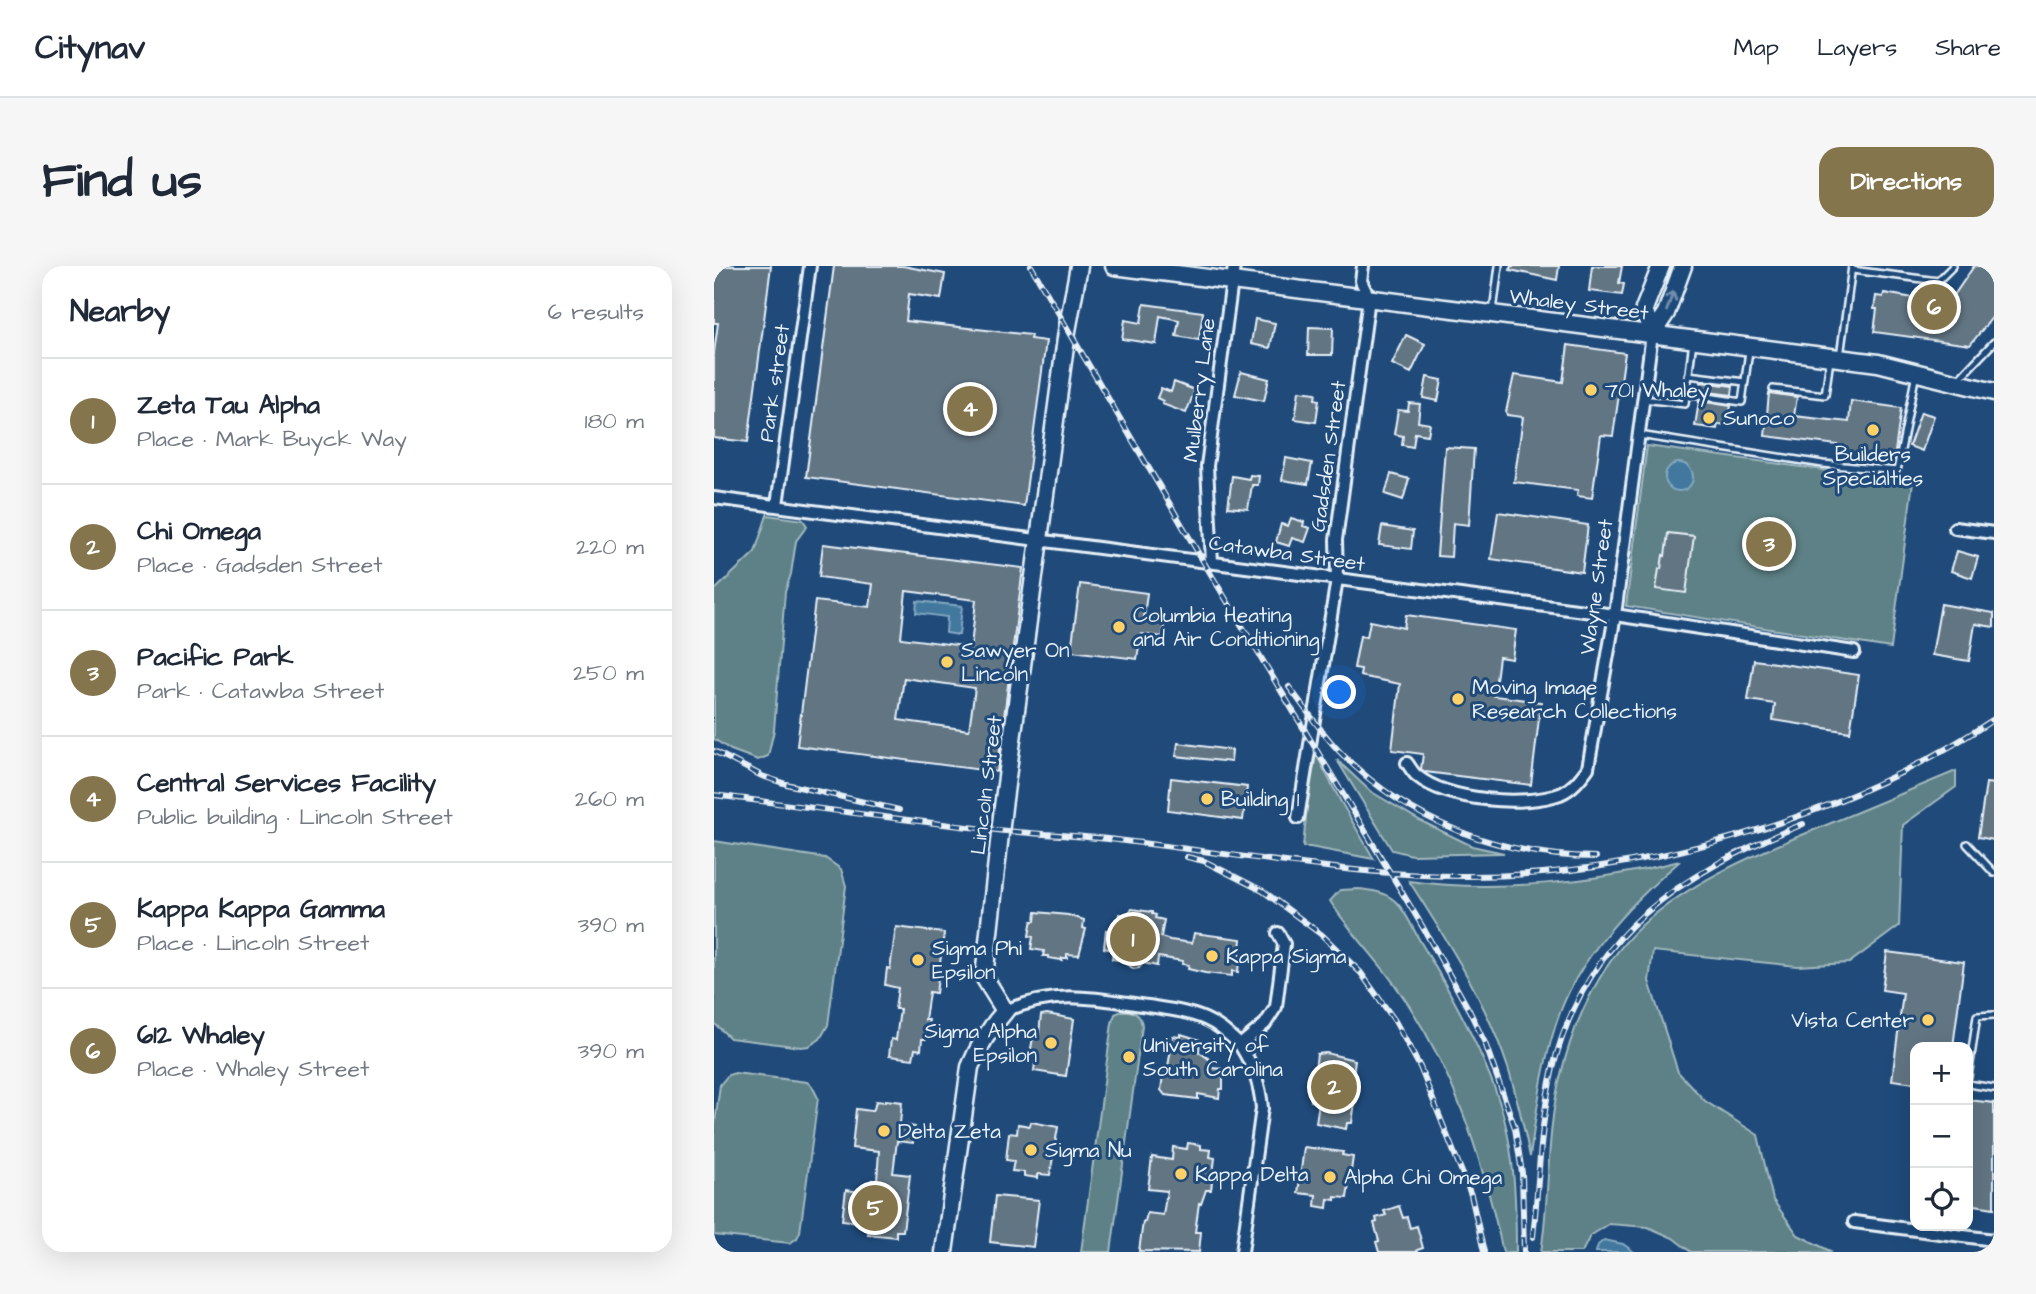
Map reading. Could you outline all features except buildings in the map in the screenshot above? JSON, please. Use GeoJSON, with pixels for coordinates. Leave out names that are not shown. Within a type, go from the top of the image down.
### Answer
{"type":"FeatureCollection","features":[{"type":"Feature","properties":{"kind":"main road","name":"Lincoln Street"},"geometry":{"type":"LineString","coordinates":[[1005,1011],[984,977],[1003,807],[1067,331],[1079,266]]}},
{"type":"Feature","properties":{"kind":"main road","name":"Whaley Street"},"geometry":{"type":"LineString","coordinates":[[1114,266],[1234,274],[1369,298],[1835,358],[1917,372],[1994,392]]}},
{"type":"Feature","properties":{"kind":"main road","name":"Wayne Street"},"geometry":{"type":"LineString","coordinates":[[1652,334],[1644,309],[1661,266]]}},
{"type":"Feature","properties":{"kind":"main road","name":"Wayne Street"},"geometry":{"type":"LineString","coordinates":[[1652,334],[1666,313],[1683,266]]}},
{"type":"Feature","properties":{"kind":"main road"},"geometry":{"type":"LineString","coordinates":[[944,1252],[970,1067],[978,1046],[990,1027],[1005,1011]]}},
{"type":"Feature","properties":{"kind":"street","name":"Park street"},"geometry":{"type":"LineString","coordinates":[[777,505],[810,266]]}},
{"type":"Feature","properties":{"kind":"street","name":"Gadsden Street"},"geometry":{"type":"LineString","coordinates":[[1298,818],[1337,579],[1336,540],[1369,298],[1361,281],[1363,266]]}},
{"type":"Feature","properties":{"kind":"street","name":"Mulberry Lane"},"geometry":{"type":"LineString","coordinates":[[1212,562],[1207,466],[1234,274]]}},
{"type":"Feature","properties":{"kind":"street","name":"Wayne Street"},"geometry":{"type":"LineString","coordinates":[[1407,763],[1416,775],[1430,784],[1454,793],[1531,802],[1562,793],[1588,768],[1615,615],[1652,334]]}},
{"type":"Feature","properties":{"kind":"street","name":"Catawba Street"},"geometry":{"type":"LineString","coordinates":[[714,498],[1615,615],[1854,652]]}},
{"type":"Feature","properties":{"kind":"street"},"geometry":{"type":"LineString","coordinates":[[1955,528],[1992,531]]}},
{"type":"Feature","properties":{"kind":"street"},"geometry":{"type":"LineString","coordinates":[[1240,1045],[1265,1024],[1276,1007],[1284,944],[1278,933]]}},
{"type":"Feature","properties":{"kind":"street"},"geometry":{"type":"LineString","coordinates":[[1005,1011],[1024,1003],[1072,995],[1108,999],[1194,1014],[1223,1030],[1240,1045],[1254,1067],[1262,1108],[1242,1252]]}},
{"type":"Feature","properties":{"kind":"street"},"geometry":{"type":"LineString","coordinates":[[1854,1222],[1994,1240]]}},
{"type":"Feature","properties":{"kind":"lane"},"geometry":{"type":"LineString","coordinates":[[1492,315],[1499,266]]}},
{"type":"Feature","properties":{"kind":"lane"},"geometry":{"type":"LineString","coordinates":[[1773,388],[1825,395],[1852,268],[1938,281],[1953,266]]}},
{"type":"Feature","properties":{"kind":"lane"},"geometry":{"type":"LineString","coordinates":[[1643,399],[1685,404],[1693,339]]}},
{"type":"Feature","properties":{"kind":"lane"},"geometry":{"type":"LineString","coordinates":[[1956,383],[1994,342]]}},
{"type":"Feature","properties":{"kind":"lane"},"geometry":{"type":"LineString","coordinates":[[1741,412],[1750,346]]}},
{"type":"Feature","properties":{"kind":"lane"},"geometry":{"type":"LineString","coordinates":[[1639,435],[1823,464],[1898,471],[1917,372]]}},
{"type":"Feature","properties":{"kind":"lane"},"geometry":{"type":"LineString","coordinates":[[1688,375],[1745,382]]}},
{"type":"Feature","properties":{"kind":"lane"},"geometry":{"type":"LineString","coordinates":[[1686,394],[1742,402]]}},
{"type":"Feature","properties":{"kind":"lane"},"geometry":{"type":"LineString","coordinates":[[1967,844],[1994,873]]}},
{"type":"Feature","properties":{"kind":"lane"},"geometry":{"type":"LineString","coordinates":[[1973,1043],[1977,1016],[1994,1015]]}},
{"type":"Feature","properties":{"kind":"lane"},"geometry":{"type":"LineString","coordinates":[[1973,1085],[1994,1088]]}},
{"type":"Feature","properties":{"kind":"green space"},"geometry":{"type":"Polygon","coordinates":[[[1647,446],[1913,482],[1891,648],[1626,606],[1647,446]]]}},
{"type":"Feature","properties":{"kind":"green space"},"geometry":{"type":"Polygon","coordinates":[[[767,515],[803,520],[807,526],[796,541],[785,592],[774,730],[768,756],[758,760],[731,750],[714,739],[714,591],[755,552],[767,515]]]}},
{"type":"Feature","properties":{"kind":"green space"},"geometry":{"type":"Polygon","coordinates":[[[1316,754],[1341,802],[1374,859],[1303,847],[1316,754]]]}},
{"type":"Feature","properties":{"kind":"green space"},"geometry":{"type":"Polygon","coordinates":[[[1337,760],[1370,791],[1421,821],[1472,846],[1504,853],[1412,855],[1392,850],[1337,760]]]}},
{"type":"Feature","properties":{"kind":"green space"},"geometry":{"type":"Polygon","coordinates":[[[1956,771],[1956,787],[1903,825],[1899,926],[1849,963],[1797,966],[1653,951],[1649,981],[1678,1072],[1705,1101],[1758,1135],[1773,1200],[1798,1235],[1832,1252],[1691,1252],[1673,1238],[1648,1227],[1609,1224],[1590,1236],[1582,1252],[1541,1252],[1552,1121],[1560,1078],[1582,1012],[1618,951],[1650,918],[1710,878],[1775,846],[1956,771]]]}},
{"type":"Feature","properties":{"kind":"green space"},"geometry":{"type":"Polygon","coordinates":[[[714,841],[825,858],[841,869],[846,886],[828,1025],[820,1039],[809,1046],[730,1038],[714,1023],[714,841]]]}},
{"type":"Feature","properties":{"kind":"green space"},"geometry":{"type":"Polygon","coordinates":[[[1680,861],[1627,910],[1596,948],[1571,989],[1561,1010],[1545,1064],[1530,1157],[1511,1079],[1489,1019],[1451,948],[1409,881],[1476,886],[1546,883],[1615,875],[1680,861]]]}},
{"type":"Feature","properties":{"kind":"green space"},"geometry":{"type":"Polygon","coordinates":[[[1359,889],[1385,895],[1401,908],[1455,1003],[1488,1070],[1503,1114],[1510,1148],[1516,1252],[1503,1252],[1475,1147],[1463,1113],[1433,1047],[1395,985],[1330,901],[1340,890],[1359,889]]]}},
{"type":"Feature","properties":{"kind":"green space"},"geometry":{"type":"Polygon","coordinates":[[[1122,1011],[1136,1014],[1142,1026],[1111,1252],[1081,1252],[1112,1023],[1115,1014],[1122,1011]]]}},
{"type":"Feature","properties":{"kind":"green space"},"geometry":{"type":"Polygon","coordinates":[[[735,1073],[807,1082],[818,1098],[800,1232],[790,1243],[714,1235],[714,1130],[720,1085],[728,1075],[735,1073]]]}},
{"type":"Feature","properties":{"kind":"water"},"geometry":{"type":"Polygon","coordinates":[[[1679,463],[1689,467],[1693,477],[1689,487],[1679,491],[1669,487],[1665,477],[1669,467],[1679,463]]]}},
{"type":"Feature","properties":{"kind":"water"},"geometry":{"type":"Polygon","coordinates":[[[917,601],[962,606],[959,635],[946,633],[947,617],[916,613],[917,601]]]}},
{"type":"Feature","properties":{"kind":"water"},"geometry":{"type":"Polygon","coordinates":[[[1604,1240],[1623,1244],[1634,1252],[1596,1252],[1598,1245],[1604,1240]]]}},
{"type":"Feature","properties":{"kind":"railway"},"geometry":{"type":"LineString","coordinates":[[1031,266],[1203,561],[1421,924],[1469,1010],[1485,1043],[1515,1128],[1522,1173],[1524,1252]]}},
{"type":"Feature","properties":{"kind":"railway"},"geometry":{"type":"LineString","coordinates":[[1289,687],[1342,754],[1368,778],[1427,817],[1491,842],[1525,850],[1596,857]]}},
{"type":"Feature","properties":{"kind":"railway"},"geometry":{"type":"LineString","coordinates":[[714,795],[961,826],[1108,839],[1369,871],[1456,876],[1525,874],[1595,867],[1666,854],[1737,836],[1806,813],[1872,786],[1935,755],[1994,719]]}},
{"type":"Feature","properties":{"kind":"railway"},"geometry":{"type":"LineString","coordinates":[[714,751],[762,776],[786,784],[899,810]]}},
{"type":"Feature","properties":{"kind":"railway"},"geometry":{"type":"LineString","coordinates":[[1533,1237],[1543,1131],[1553,1068],[1568,1021],[1589,980],[1615,944],[1645,914],[1679,887],[1758,843],[1803,824]]}},
{"type":"Feature","properties":{"kind":"railway"},"geometry":{"type":"LineString","coordinates":[[1187,857],[1204,861],[1263,891],[1322,935],[1361,973],[1395,1021],[1420,1067],[1471,1195],[1484,1252]]}},
{"type":"Feature","properties":{"kind":"place","name":"612 Whaley"},"geometry":{"type":"Point","coordinates":[1934,307]}},
{"type":"Feature","properties":{"kind":"place","name":"701 Whaley"},"geometry":{"type":"Point","coordinates":[1591,390]}},
{"type":"Feature","properties":{"kind":"place","name":"Central Services Facility"},"geometry":{"type":"Point","coordinates":[970,409]}},
{"type":"Feature","properties":{"kind":"place","name":"Sunoco"},"geometry":{"type":"Point","coordinates":[1709,418]}},
{"type":"Feature","properties":{"kind":"place","name":"Builders Specialties"},"geometry":{"type":"Point","coordinates":[1873,430]}},
{"type":"Feature","properties":{"kind":"place","name":"Pacific Park"},"geometry":{"type":"Point","coordinates":[1769,544]}},
{"type":"Feature","properties":{"kind":"place","name":"Columbia Heating and Air Conditioning"},"geometry":{"type":"Point","coordinates":[1119,627]}},
{"type":"Feature","properties":{"kind":"place","name":"Sawyer On Lincoln"},"geometry":{"type":"Point","coordinates":[947,662]}},
{"type":"Feature","properties":{"kind":"place","name":"Moving Image Research Collections"},"geometry":{"type":"Point","coordinates":[1458,699]}},
{"type":"Feature","properties":{"kind":"place","name":"Building 1"},"geometry":{"type":"Point","coordinates":[1207,799]}},
{"type":"Feature","properties":{"kind":"place","name":"Zeta Tau Alpha"},"geometry":{"type":"Point","coordinates":[1133,939]}},
{"type":"Feature","properties":{"kind":"place","name":"Kappa Sigma"},"geometry":{"type":"Point","coordinates":[1212,956]}},
{"type":"Feature","properties":{"kind":"place","name":"Sigma Phi Epsilon"},"geometry":{"type":"Point","coordinates":[918,960]}},
{"type":"Feature","properties":{"kind":"place","name":"Vista Center"},"geometry":{"type":"Point","coordinates":[1928,1020]}},
{"type":"Feature","properties":{"kind":"place","name":"Sigma Alpha Epsilon"},"geometry":{"type":"Point","coordinates":[1051,1043]}},
{"type":"Feature","properties":{"kind":"place","name":"University of South Carolina"},"geometry":{"type":"Point","coordinates":[1129,1057]}},
{"type":"Feature","properties":{"kind":"place","name":"Chi Omega"},"geometry":{"type":"Point","coordinates":[1334,1087]}},
{"type":"Feature","properties":{"kind":"place","name":"Delta Zeta"},"geometry":{"type":"Point","coordinates":[884,1131]}},
{"type":"Feature","properties":{"kind":"place","name":"Sigma Nu"},"geometry":{"type":"Point","coordinates":[1031,1150]}},
{"type":"Feature","properties":{"kind":"place","name":"Kappa Delta"},"geometry":{"type":"Point","coordinates":[1181,1174]}},
{"type":"Feature","properties":{"kind":"place","name":"Alpha Chi Omega"},"geometry":{"type":"Point","coordinates":[1330,1177]}},
{"type":"Feature","properties":{"kind":"place","name":"Kappa Kappa Gamma"},"geometry":{"type":"Point","coordinates":[875,1208]}}]}
